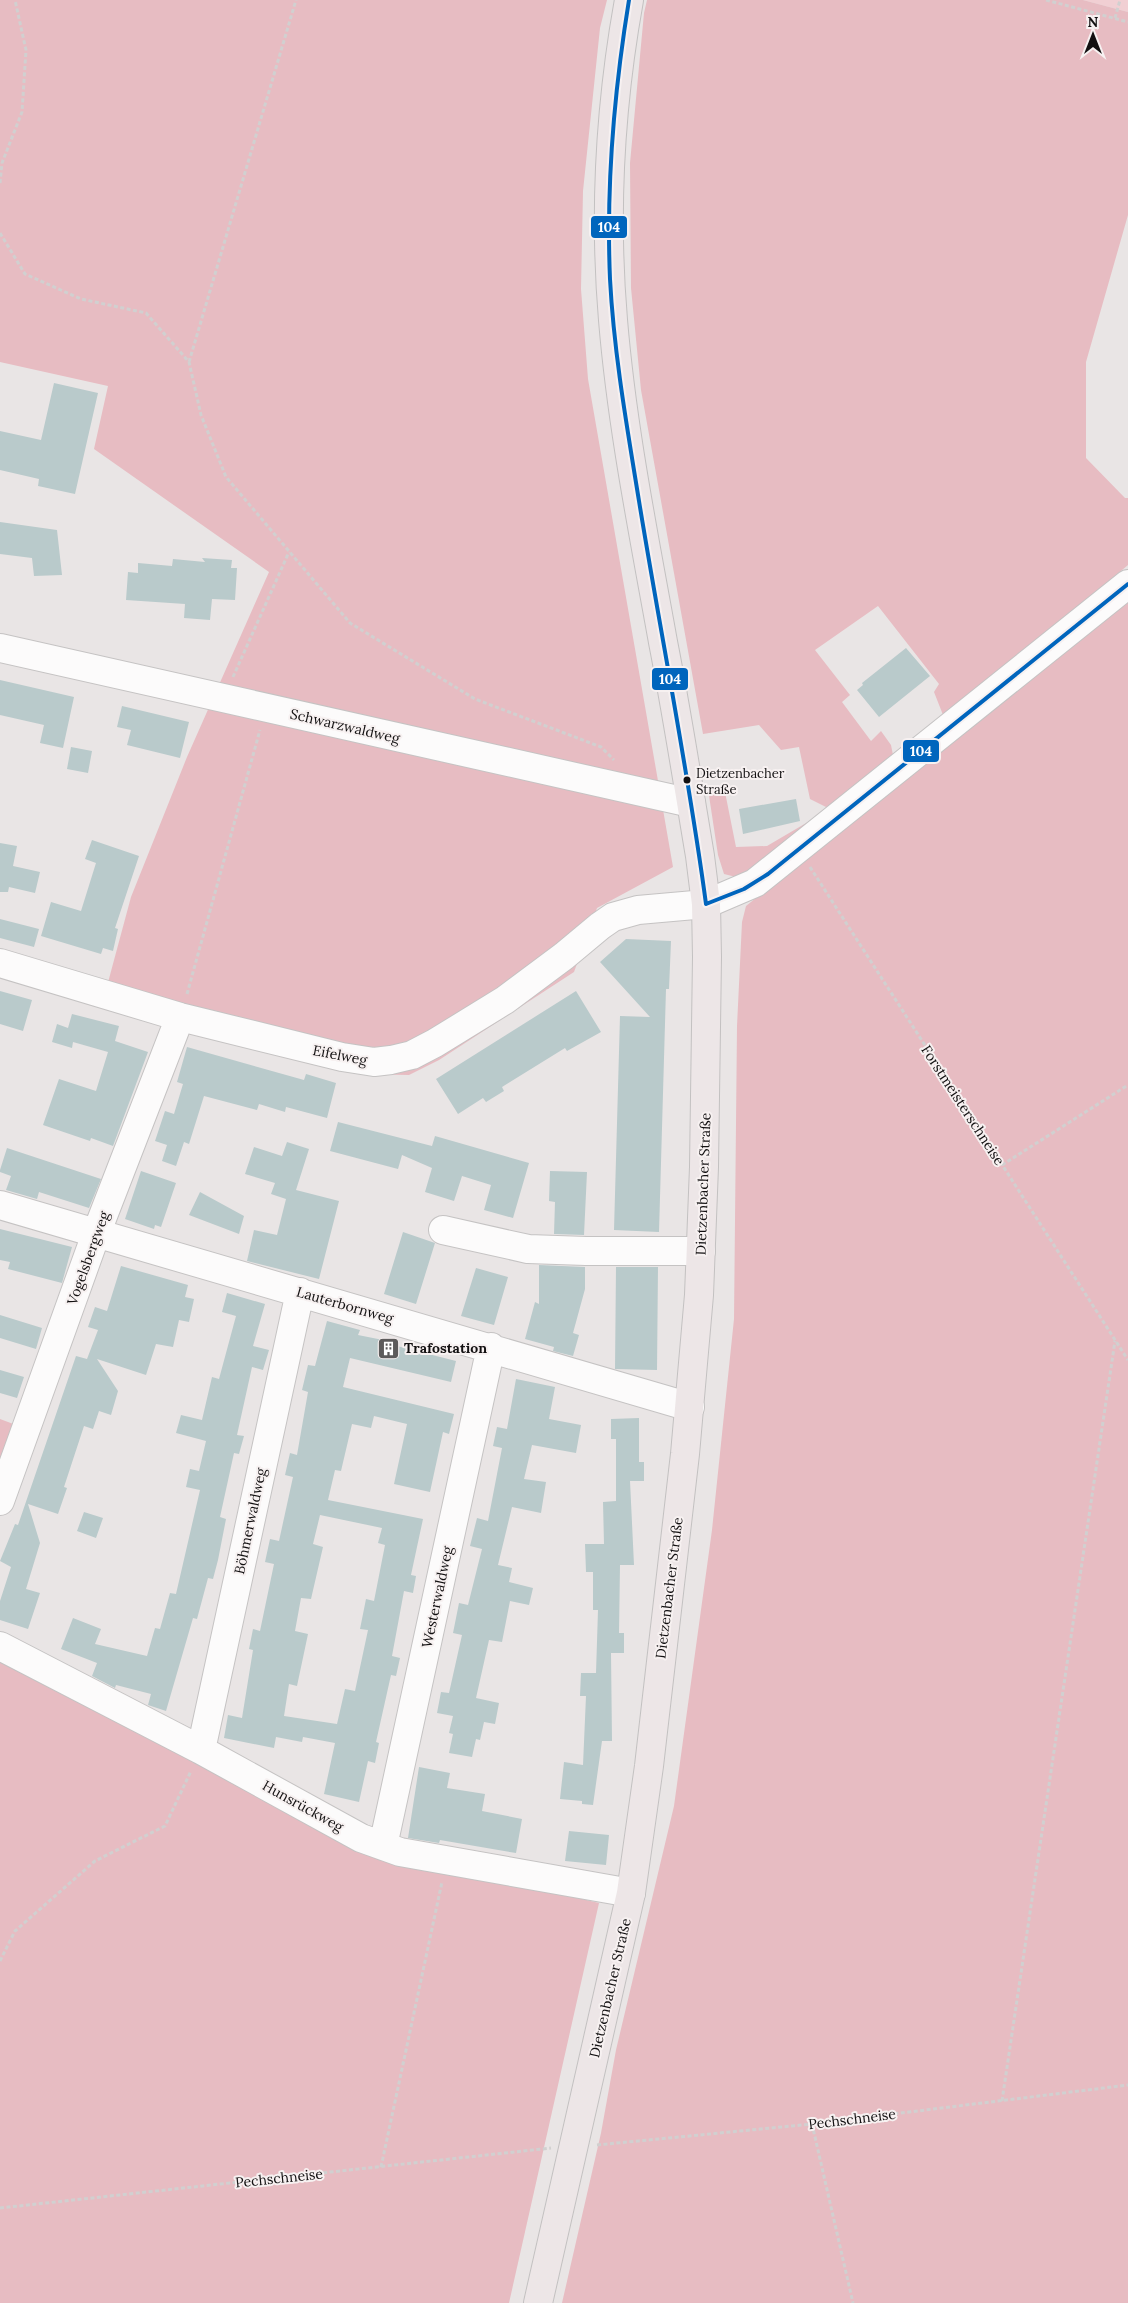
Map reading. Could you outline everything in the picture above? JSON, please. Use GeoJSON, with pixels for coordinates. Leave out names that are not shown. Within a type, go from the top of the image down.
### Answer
{"type":"FeatureCollection","features":[{"type":"Feature","properties":{"kind":"main road","name":"Dietzenbacher Straße"},"geometry":{"type":"LineString","coordinates":[[538,2303],[566,2146],[631,1892],[649,1766],[690,1406],[701,1251],[706,1039],[706,904],[691,803],[646,549],[622,397],[612,313],[609,235],[610,156],[618,72],[629,0]]}},
{"type":"Feature","properties":{"kind":"street","name":"Eifelweg"},"geometry":{"type":"LineString","coordinates":[[0,963],[180,1016],[342,1057],[374,1062],[412,1055],[490,1009],[536,978],[600,926],[614,918],[638,910],[706,904],[755,883],[799,850],[1128,584]]}},
{"type":"Feature","properties":{"kind":"street","name":"Schwarzwaldweg"},"geometry":{"type":"LineString","coordinates":[[0,648],[691,803]]}},
{"type":"Feature","properties":{"kind":"street","name":"Vogelsbergweg"},"geometry":{"type":"LineString","coordinates":[[0,1501],[96,1234],[180,1016]]}},
{"type":"Feature","properties":{"kind":"street","name":"Lauterbornweg"},"geometry":{"type":"LineString","coordinates":[[0,1205],[690,1406]]}},
{"type":"Feature","properties":{"kind":"street"},"geometry":{"type":"LineString","coordinates":[[443,1230],[528,1249],[701,1251]]}},
{"type":"Feature","properties":{"kind":"street","name":"Böhmerwaldweg"},"geometry":{"type":"LineString","coordinates":[[201,1750],[300,1292]]}},
{"type":"Feature","properties":{"kind":"street","name":"Westerwaldweg"},"geometry":{"type":"LineString","coordinates":[[383,1846],[491,1347]]}},
{"type":"Feature","properties":{"kind":"street","name":"Hunsrückweg"},"geometry":{"type":"LineString","coordinates":[[0,1646],[201,1750],[361,1838],[383,1846],[447,1860],[631,1892]]}},
{"type":"Feature","properties":{"kind":"path"},"geometry":{"type":"LineString","coordinates":[[0,183],[2,162],[22,112],[26,50],[15,0]]}},
{"type":"Feature","properties":{"kind":"path"},"geometry":{"type":"LineString","coordinates":[[189,362],[296,0]]}},
{"type":"Feature","properties":{"kind":"path"},"geometry":{"type":"LineString","coordinates":[[1046,0],[1128,22]]}},
{"type":"Feature","properties":{"kind":"path"},"geometry":{"type":"LineString","coordinates":[[1115,18],[1120,0]]}},
{"type":"Feature","properties":{"kind":"path"},"geometry":{"type":"LineString","coordinates":[[0,232],[25,274],[81,299],[146,313],[189,362],[201,415],[226,477],[350,624],[475,699],[601,747],[619,766]]}},
{"type":"Feature","properties":{"kind":"path"},"geometry":{"type":"LineString","coordinates":[[224,698],[289,552]]}},
{"type":"Feature","properties":{"kind":"path"},"geometry":{"type":"LineString","coordinates":[[180,1016],[266,708]]}},
{"type":"Feature","properties":{"kind":"path","name":"Forstmeisterschneise"},"geometry":{"type":"LineString","coordinates":[[799,850],[1128,1360]]}},
{"type":"Feature","properties":{"kind":"path"},"geometry":{"type":"LineString","coordinates":[[1002,1165],[1128,1085]]}},
{"type":"Feature","properties":{"kind":"path"},"geometry":{"type":"LineString","coordinates":[[1002,2101],[1115,1341]]}},
{"type":"Feature","properties":{"kind":"path"},"geometry":{"type":"LineString","coordinates":[[0,1961],[15,1931],[94,1861],[165,1826],[201,1750]]}},
{"type":"Feature","properties":{"kind":"path"},"geometry":{"type":"LineString","coordinates":[[382,2167],[447,1860]]}},
{"type":"Feature","properties":{"kind":"path","name":"Pechschneise"},"geometry":{"type":"LineString","coordinates":[[0,2208],[566,2146],[622,2144],[812,2124],[1128,2086]]}},
{"type":"Feature","properties":{"kind":"path"},"geometry":{"type":"LineString","coordinates":[[812,2124],[854,2303]]}},
{"type":"Feature","properties":{"kind":"shaded area"},"geometry":{"type":"Polygon","coordinates":[[[0,0],[607,0],[600,28],[583,191],[581,289],[588,379],[673,867],[597,908],[574,972],[439,1060],[409,1075],[358,1074],[103,1001],[131,897],[187,757],[269,572],[94,449],[108,386],[0,362],[0,0]]]}},
{"type":"Feature","properties":{"kind":"shaded area"},"geometry":{"type":"Polygon","coordinates":[[[647,0],[1083,0],[1128,12],[1128,215],[1086,362],[1086,458],[1125,498],[1128,498],[1128,565],[945,720],[934,692],[939,684],[878,606],[815,650],[850,695],[842,702],[871,741],[881,731],[891,745],[894,760],[744,879],[724,874],[718,855],[708,789],[724,787],[736,847],[767,846],[830,809],[810,799],[799,747],[781,750],[759,725],[703,734],[641,390],[631,288],[630,163],[644,13],[647,0]]]}},
{"type":"Feature","properties":{"kind":"shaded area"},"geometry":{"type":"Polygon","coordinates":[[[1083,0],[1128,0],[1128,12],[1083,0]]]}},
{"type":"Feature","properties":{"kind":"shaded area"},"geometry":{"type":"Polygon","coordinates":[[[1128,598],[1128,2303],[562,2303],[601,2133],[616,2050],[674,1806],[712,1530],[734,1319],[737,1026],[742,922],[746,906],[1128,598]]]}},
{"type":"Feature","properties":{"kind":"shaded area"},"geometry":{"type":"Polygon","coordinates":[[[0,1419],[16,1425],[0,1473],[0,1419]]]}},
{"type":"Feature","properties":{"kind":"shaded area"},"geometry":{"type":"Polygon","coordinates":[[[0,1662],[353,1844],[599,1903],[509,2303],[0,2303],[0,1662]]]}},
{"type":"Feature","properties":{"kind":"building"},"geometry":{"type":"Polygon","coordinates":[[[54,383],[98,393],[75,494],[38,486],[39,479],[0,470],[0,431],[41,440],[54,383]]]}},
{"type":"Feature","properties":{"kind":"building"},"geometry":{"type":"Polygon","coordinates":[[[0,522],[57,530],[62,575],[34,576],[32,558],[0,554],[0,522]]]}},
{"type":"Feature","properties":{"kind":"building"},"geometry":{"type":"Polygon","coordinates":[[[202,558],[232,560],[231,568],[237,568],[235,600],[212,599],[210,620],[184,618],[185,604],[126,600],[128,572],[138,573],[138,563],[172,566],[173,559],[205,562],[202,558]]]}},
{"type":"Feature","properties":{"kind":"building"},"geometry":{"type":"Polygon","coordinates":[[[906,648],[930,676],[879,717],[857,690],[863,685],[862,683],[906,648]]]}},
{"type":"Feature","properties":{"kind":"building"},"geometry":{"type":"Polygon","coordinates":[[[0,680],[74,697],[63,748],[40,743],[44,725],[0,715],[0,680]]]}},
{"type":"Feature","properties":{"kind":"building"},"geometry":{"type":"Polygon","coordinates":[[[122,706],[189,722],[180,758],[127,745],[131,730],[117,727],[122,706]]]}},
{"type":"Feature","properties":{"kind":"building"},"geometry":{"type":"Polygon","coordinates":[[[71,747],[92,751],[88,773],[67,769],[71,747]]]}},
{"type":"Feature","properties":{"kind":"building"},"geometry":{"type":"Polygon","coordinates":[[[796,799],[800,821],[743,834],[739,809],[796,799]]]}},
{"type":"Feature","properties":{"kind":"building"},"geometry":{"type":"Polygon","coordinates":[[[92,840],[139,856],[115,928],[118,929],[113,951],[103,948],[101,954],[41,936],[51,902],[81,911],[96,863],[85,859],[92,840]]]}},
{"type":"Feature","properties":{"kind":"building"},"geometry":{"type":"Polygon","coordinates":[[[0,843],[17,846],[13,866],[40,872],[35,893],[9,887],[8,892],[0,892],[0,843]]]}},
{"type":"Feature","properties":{"kind":"building"},"geometry":{"type":"Polygon","coordinates":[[[0,919],[39,929],[34,947],[0,938],[0,919]]]}},
{"type":"Feature","properties":{"kind":"building"},"geometry":{"type":"Polygon","coordinates":[[[626,939],[671,941],[669,989],[666,989],[659,1232],[614,1230],[620,1016],[650,1017],[600,962],[626,939]]]}},
{"type":"Feature","properties":{"kind":"building"},"geometry":{"type":"Polygon","coordinates":[[[0,991],[32,1000],[23,1031],[0,1024],[0,991]]]}},
{"type":"Feature","properties":{"kind":"building"},"geometry":{"type":"Polygon","coordinates":[[[576,991],[601,1032],[567,1051],[565,1048],[502,1087],[504,1091],[486,1102],[483,1098],[458,1114],[436,1079],[576,991]]]}},
{"type":"Feature","properties":{"kind":"building"},"geometry":{"type":"Polygon","coordinates":[[[72,1014],[119,1026],[115,1041],[148,1052],[113,1146],[91,1138],[90,1141],[43,1125],[59,1079],[96,1091],[108,1052],[73,1042],[72,1048],[52,1042],[57,1024],[68,1028],[72,1014]]]}},
{"type":"Feature","properties":{"kind":"building"},"geometry":{"type":"Polygon","coordinates":[[[187,1047],[304,1080],[306,1074],[336,1083],[327,1118],[286,1107],[285,1112],[259,1104],[257,1110],[204,1096],[189,1144],[184,1142],[176,1166],[162,1161],[167,1145],[155,1141],[165,1111],[174,1114],[183,1084],[177,1082],[187,1047]]]}},
{"type":"Feature","properties":{"kind":"building"},"geometry":{"type":"Polygon","coordinates":[[[338,1122],[432,1146],[435,1136],[529,1163],[513,1218],[484,1210],[491,1185],[462,1176],[454,1201],[425,1192],[432,1168],[402,1155],[398,1169],[330,1151],[338,1122]]]}},
{"type":"Feature","properties":{"kind":"building"},"geometry":{"type":"Polygon","coordinates":[[[287,1142],[309,1149],[296,1190],[339,1201],[319,1279],[247,1261],[254,1230],[277,1235],[286,1199],[271,1194],[275,1183],[245,1174],[254,1147],[282,1156],[287,1142]]]}},
{"type":"Feature","properties":{"kind":"building"},"geometry":{"type":"Polygon","coordinates":[[[7,1148],[101,1179],[89,1208],[39,1192],[37,1199],[6,1190],[11,1176],[0,1172],[0,1170],[7,1148]]]}},
{"type":"Feature","properties":{"kind":"building"},"geometry":{"type":"Polygon","coordinates":[[[141,1171],[176,1183],[161,1227],[155,1225],[154,1229],[125,1219],[141,1171]]]}},
{"type":"Feature","properties":{"kind":"building"},"geometry":{"type":"Polygon","coordinates":[[[550,1171],[587,1172],[584,1235],[554,1234],[555,1202],[549,1201],[550,1171]]]}},
{"type":"Feature","properties":{"kind":"building"},"geometry":{"type":"Polygon","coordinates":[[[200,1192],[244,1216],[239,1234],[189,1215],[200,1192]]]}},
{"type":"Feature","properties":{"kind":"building"},"geometry":{"type":"Polygon","coordinates":[[[0,1229],[72,1247],[62,1283],[8,1269],[10,1262],[0,1260],[0,1229]]]}},
{"type":"Feature","properties":{"kind":"building"},"geometry":{"type":"Polygon","coordinates":[[[403,1232],[435,1243],[416,1304],[384,1294],[403,1232]]]}},
{"type":"Feature","properties":{"kind":"building"},"geometry":{"type":"Polygon","coordinates":[[[539,1265],[585,1267],[585,1289],[573,1333],[579,1335],[573,1356],[553,1351],[554,1347],[525,1339],[535,1302],[539,1304],[539,1265]]]}},
{"type":"Feature","properties":{"kind":"building"},"geometry":{"type":"Polygon","coordinates":[[[121,1266],[188,1285],[185,1297],[194,1299],[189,1322],[179,1320],[173,1347],[156,1344],[146,1375],[97,1359],[118,1391],[111,1415],[99,1411],[93,1429],[84,1426],[64,1487],[67,1488],[58,1514],[28,1504],[40,1543],[26,1589],[40,1593],[28,1629],[0,1620],[0,1601],[11,1567],[0,1561],[15,1524],[18,1525],[76,1356],[87,1359],[98,1330],[88,1327],[95,1307],[107,1311],[121,1266]]]}},
{"type":"Feature","properties":{"kind":"building"},"geometry":{"type":"Polygon","coordinates":[[[616,1267],[658,1267],[657,1370],[615,1369],[616,1267]]]}},
{"type":"Feature","properties":{"kind":"building"},"geometry":{"type":"Polygon","coordinates":[[[476,1268],[508,1277],[494,1325],[461,1316],[476,1268]]]}},
{"type":"Feature","properties":{"kind":"building"},"geometry":{"type":"Polygon","coordinates":[[[227,1293],[265,1304],[253,1346],[269,1350],[263,1370],[252,1367],[237,1435],[244,1436],[239,1454],[234,1453],[220,1517],[226,1519],[218,1560],[213,1579],[208,1578],[197,1619],[193,1618],[166,1711],[148,1705],[151,1694],[116,1685],[115,1688],[92,1676],[97,1663],[61,1649],[73,1618],[101,1629],[95,1644],[147,1656],[155,1628],[160,1629],[170,1593],[176,1594],[200,1490],[186,1487],[190,1469],[199,1471],[206,1441],[176,1433],[181,1415],[202,1420],[212,1377],[219,1379],[236,1316],[222,1312],[227,1293]]]}},
{"type":"Feature","properties":{"kind":"building"},"geometry":{"type":"Polygon","coordinates":[[[0,1315],[42,1328],[36,1349],[0,1338],[0,1315]]]}},
{"type":"Feature","properties":{"kind":"building"},"geometry":{"type":"Polygon","coordinates":[[[327,1321],[360,1330],[358,1335],[393,1342],[393,1345],[456,1361],[451,1382],[350,1358],[343,1387],[454,1414],[449,1434],[443,1432],[430,1492],[394,1484],[407,1424],[374,1416],[371,1428],[352,1424],[341,1471],[335,1470],[328,1500],[423,1519],[411,1575],[416,1576],[413,1593],[404,1591],[392,1656],[400,1658],[396,1676],[391,1675],[376,1742],[379,1743],[375,1763],[368,1761],[359,1802],[324,1794],[335,1743],[303,1737],[302,1742],[276,1737],[274,1748],[224,1738],[228,1715],[242,1718],[253,1650],[249,1649],[253,1629],[260,1631],[274,1564],[265,1562],[270,1539],[279,1541],[293,1477],[285,1475],[290,1453],[297,1455],[308,1392],[302,1390],[308,1365],[315,1366],[327,1321]],[[320,1515],[313,1544],[323,1547],[311,1599],[301,1598],[295,1631],[308,1634],[297,1686],[289,1684],[284,1716],[337,1724],[345,1689],[355,1691],[368,1630],[360,1629],[366,1599],[374,1601],[385,1545],[378,1543],[382,1528],[320,1515]]]}},
{"type":"Feature","properties":{"kind":"building"},"geometry":{"type":"Polygon","coordinates":[[[0,1370],[24,1377],[17,1398],[0,1393],[0,1370]]]}},
{"type":"Feature","properties":{"kind":"building"},"geometry":{"type":"Polygon","coordinates":[[[516,1379],[555,1387],[549,1419],[581,1425],[576,1453],[532,1445],[524,1479],[546,1482],[541,1513],[512,1507],[498,1565],[512,1568],[509,1582],[533,1588],[529,1605],[510,1601],[502,1642],[489,1640],[476,1698],[499,1703],[495,1724],[484,1722],[480,1740],[476,1739],[472,1757],[449,1753],[453,1734],[449,1733],[453,1716],[437,1713],[441,1692],[449,1693],[462,1635],[453,1633],[459,1603],[468,1605],[482,1549],[470,1546],[477,1518],[488,1521],[502,1448],[493,1446],[497,1427],[507,1429],[516,1379]]]}},
{"type":"Feature","properties":{"kind":"building"},"geometry":{"type":"Polygon","coordinates":[[[639,1418],[639,1462],[644,1462],[644,1481],[630,1481],[634,1565],[620,1565],[619,1633],[624,1633],[624,1653],[611,1653],[612,1741],[602,1741],[593,1805],[582,1804],[582,1801],[560,1799],[564,1762],[583,1765],[586,1696],[580,1696],[581,1673],[596,1673],[598,1610],[593,1610],[593,1572],[586,1572],[585,1544],[604,1544],[603,1502],[616,1501],[616,1439],[611,1439],[611,1419],[639,1418]]]}},
{"type":"Feature","properties":{"kind":"building"},"geometry":{"type":"Polygon","coordinates":[[[84,1512],[103,1518],[96,1538],[77,1531],[84,1512]]]}},
{"type":"Feature","properties":{"kind":"building"},"geometry":{"type":"Polygon","coordinates":[[[419,1767],[450,1773],[447,1788],[485,1794],[482,1811],[522,1819],[516,1853],[440,1840],[439,1843],[408,1838],[419,1767]]]}},
{"type":"Feature","properties":{"kind":"building"},"geometry":{"type":"Polygon","coordinates":[[[569,1831],[609,1835],[606,1865],[565,1861],[569,1831]]]}},
{"type":"Feature","properties":{"kind":"transit line","name":"104"},"geometry":{"type":"LineString","coordinates":[[629,0],[615,104],[610,174],[609,244],[612,307],[618,363],[647,552],[691,803],[706,904]]}},
{"type":"Feature","properties":{"kind":"transit line","name":"104"},"geometry":{"type":"LineString","coordinates":[[706,904],[744,889],[768,874],[1128,584]]}},
{"type":"Feature","properties":{"kind":"place","name":"Dietzenbacher Straße"},"geometry":{"type":"Point","coordinates":[687,780]}},
{"type":"Feature","properties":{"kind":"place","name":"Trafostation"},"geometry":{"type":"Point","coordinates":[388,1348]}}]}
